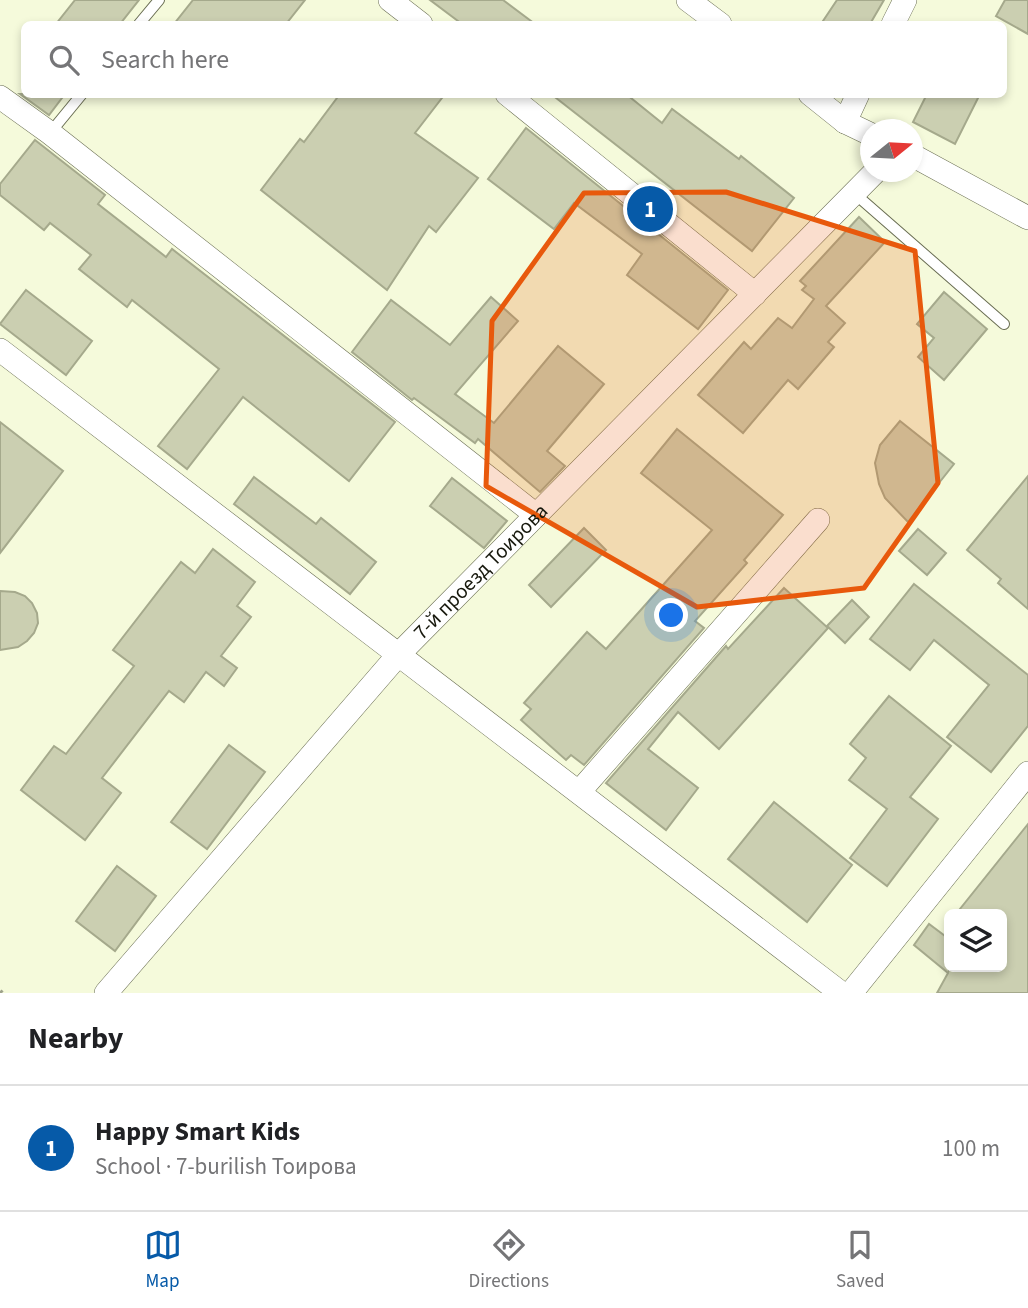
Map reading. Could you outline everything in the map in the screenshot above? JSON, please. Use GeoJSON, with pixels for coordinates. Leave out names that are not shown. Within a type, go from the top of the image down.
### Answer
{"type":"FeatureCollection","features":[{"type":"Feature","properties":{"kind":"street"},"geometry":{"type":"LineString","coordinates":[[390,0],[417,21]]}},
{"type":"Feature","properties":{"kind":"street"},"geometry":{"type":"LineString","coordinates":[[688,0],[716,21]]}},
{"type":"Feature","properties":{"kind":"street"},"geometry":{"type":"LineString","coordinates":[[894,21],[905,0]]}},
{"type":"Feature","properties":{"kind":"street"},"geometry":{"type":"LineString","coordinates":[[0,97],[50,133],[536,515]]}},
{"type":"Feature","properties":{"kind":"street"},"geometry":{"type":"LineString","coordinates":[[512,98],[755,294]]}},
{"type":"Feature","properties":{"kind":"street"},"geometry":{"type":"LineString","coordinates":[[815,98],[845,122],[860,129]]}},
{"type":"Feature","properties":{"kind":"street"},"geometry":{"type":"LineString","coordinates":[[845,122],[856,98]]}},
{"type":"Feature","properties":{"kind":"street"},"geometry":{"type":"LineString","coordinates":[[923,161],[1028,218]]}},
{"type":"Feature","properties":{"kind":"street","name":"7-й проезд Тоирова"},"geometry":{"type":"LineString","coordinates":[[106,993],[399,654],[865,182]]}},
{"type":"Feature","properties":{"kind":"street"},"geometry":{"type":"LineString","coordinates":[[0,349],[842,993]]}},
{"type":"Feature","properties":{"kind":"street"},"geometry":{"type":"LineString","coordinates":[[579,792],[818,520]]}},
{"type":"Feature","properties":{"kind":"street"},"geometry":{"type":"LineString","coordinates":[[851,993],[1028,773]]}},
{"type":"Feature","properties":{"kind":"lane"},"geometry":{"type":"LineString","coordinates":[[142,21],[159,0]]}},
{"type":"Feature","properties":{"kind":"lane"},"geometry":{"type":"LineString","coordinates":[[50,133],[79,98]]}},
{"type":"Feature","properties":{"kind":"lane"},"geometry":{"type":"LineString","coordinates":[[854,193],[1004,324]]}},
{"type":"Feature","properties":{"kind":"highlighted area"},"geometry":{"type":"Polygon","coordinates":[[[726,192],[915,251],[938,483],[864,588],[697,607],[486,486],[492,321],[584,193],[726,192]]]}},
{"type":"Feature","properties":{"kind":"building"},"geometry":{"type":"Polygon","coordinates":[[[75,0],[139,0],[122,21],[58,21],[75,0]]]}},
{"type":"Feature","properties":{"kind":"building"},"geometry":{"type":"Polygon","coordinates":[[[193,0],[305,0],[288,21],[176,21],[193,0]]]}},
{"type":"Feature","properties":{"kind":"building"},"geometry":{"type":"Polygon","coordinates":[[[430,0],[503,0],[531,21],[458,21],[430,0]]]}},
{"type":"Feature","properties":{"kind":"building"},"geometry":{"type":"Polygon","coordinates":[[[837,0],[884,0],[872,21],[823,21],[837,0]]]}},
{"type":"Feature","properties":{"kind":"building"},"geometry":{"type":"Polygon","coordinates":[[[1005,0],[1028,0],[1028,34],[1007,21],[996,16],[1005,0]]]}},
{"type":"Feature","properties":{"kind":"building"},"geometry":{"type":"Polygon","coordinates":[[[26,98],[62,98],[49,115],[26,98]]]}},
{"type":"Feature","properties":{"kind":"building"},"geometry":{"type":"Polygon","coordinates":[[[337,98],[442,98],[415,133],[478,178],[436,232],[429,226],[387,290],[261,190],[300,139],[304,142],[337,98]]]}},
{"type":"Feature","properties":{"kind":"building"},"geometry":{"type":"Polygon","coordinates":[[[556,98],[631,98],[662,123],[672,109],[739,159],[741,156],[794,198],[752,251],[556,98]]]}},
{"type":"Feature","properties":{"kind":"building"},"geometry":{"type":"Polygon","coordinates":[[[925,98],[978,98],[955,144],[923,127],[923,119],[914,119],[925,98]]]}},
{"type":"Feature","properties":{"kind":"building"},"geometry":{"type":"Polygon","coordinates":[[[526,128],[728,290],[698,329],[627,275],[642,254],[574,203],[554,229],[488,179],[526,128]]]}},
{"type":"Feature","properties":{"kind":"building"},"geometry":{"type":"Polygon","coordinates":[[[35,140],[105,195],[98,204],[166,257],[172,249],[395,422],[349,481],[243,397],[187,469],[158,446],[219,369],[132,300],[127,307],[79,269],[91,255],[50,223],[44,230],[0,195],[0,184],[35,140]]]}},
{"type":"Feature","properties":{"kind":"building"},"geometry":{"type":"Polygon","coordinates":[[[859,217],[885,242],[826,306],[845,323],[828,342],[834,347],[798,389],[788,380],[743,433],[698,395],[744,342],[751,349],[778,318],[792,328],[814,299],[802,290],[806,286],[800,281],[859,217]]]}},
{"type":"Feature","properties":{"kind":"building"},"geometry":{"type":"Polygon","coordinates":[[[26,290],[92,341],[66,375],[0,324],[26,290]]]}},
{"type":"Feature","properties":{"kind":"building"},"geometry":{"type":"Polygon","coordinates":[[[944,292],[987,329],[944,380],[918,357],[934,338],[917,324],[944,292]]]}},
{"type":"Feature","properties":{"kind":"building"},"geometry":{"type":"Polygon","coordinates":[[[491,297],[518,321],[455,394],[494,423],[558,346],[604,384],[547,451],[565,466],[540,492],[478,439],[475,443],[414,398],[412,400],[352,352],[391,300],[450,345],[491,297]]]}},
{"type":"Feature","properties":{"kind":"building"},"geometry":{"type":"Polygon","coordinates":[[[900,421],[954,464],[908,522],[885,498],[875,463],[880,445],[900,421]]]}},
{"type":"Feature","properties":{"kind":"building"},"geometry":{"type":"Polygon","coordinates":[[[0,422],[63,471],[0,553],[0,422]]]}},
{"type":"Feature","properties":{"kind":"building"},"geometry":{"type":"Polygon","coordinates":[[[677,429],[783,515],[744,560],[747,563],[695,621],[704,628],[584,765],[571,755],[566,760],[521,720],[531,709],[524,703],[587,632],[606,649],[712,530],[641,473],[677,429]]]}},
{"type":"Feature","properties":{"kind":"building"},"geometry":{"type":"Polygon","coordinates":[[[1028,476],[1028,609],[998,583],[1001,579],[967,550],[1028,476]]]}},
{"type":"Feature","properties":{"kind":"building"},"geometry":{"type":"Polygon","coordinates":[[[254,477],[316,524],[321,518],[376,562],[350,594],[234,504],[254,477]]]}},
{"type":"Feature","properties":{"kind":"building"},"geometry":{"type":"Polygon","coordinates":[[[452,478],[507,521],[484,548],[430,506],[452,478]]]}},
{"type":"Feature","properties":{"kind":"building"},"geometry":{"type":"Polygon","coordinates":[[[584,528],[606,550],[551,607],[529,585],[584,528]]]}},
{"type":"Feature","properties":{"kind":"building"},"geometry":{"type":"Polygon","coordinates":[[[918,529],[946,553],[927,575],[899,551],[918,529]]]}},
{"type":"Feature","properties":{"kind":"building"},"geometry":{"type":"Polygon","coordinates":[[[213,549],[255,582],[237,606],[251,617],[221,656],[237,668],[224,686],[206,672],[184,702],[169,691],[102,778],[121,793],[85,840],[21,790],[54,746],[66,754],[134,666],[113,650],[181,562],[195,573],[213,549]]]}},
{"type":"Feature","properties":{"kind":"building"},"geometry":{"type":"Polygon","coordinates":[[[914,584],[1028,675],[1028,726],[991,772],[947,737],[989,685],[934,640],[910,670],[870,639],[914,584]]]}},
{"type":"Feature","properties":{"kind":"building"},"geometry":{"type":"Polygon","coordinates":[[[784,588],[828,628],[719,749],[678,712],[648,749],[698,788],[666,830],[606,783],[726,646],[728,649],[784,588]]]}},
{"type":"Feature","properties":{"kind":"building"},"geometry":{"type":"Polygon","coordinates":[[[0,591],[25,596],[37,613],[38,623],[27,641],[18,647],[0,650],[0,591]]]}},
{"type":"Feature","properties":{"kind":"building"},"geometry":{"type":"Polygon","coordinates":[[[852,600],[869,617],[845,643],[827,626],[852,600]]]}},
{"type":"Feature","properties":{"kind":"building"},"geometry":{"type":"Polygon","coordinates":[[[889,696],[951,746],[910,797],[938,819],[887,886],[850,858],[887,809],[849,780],[866,758],[850,744],[889,696]]]}},
{"type":"Feature","properties":{"kind":"building"},"geometry":{"type":"Polygon","coordinates":[[[229,745],[265,772],[207,849],[171,822],[229,745]]]}},
{"type":"Feature","properties":{"kind":"building"},"geometry":{"type":"Polygon","coordinates":[[[774,802],[852,865],[807,922],[728,859],[774,802]]]}},
{"type":"Feature","properties":{"kind":"building"},"geometry":{"type":"Polygon","coordinates":[[[1028,824],[1028,993],[937,993],[947,972],[1007,972],[1007,909],[960,909],[1028,824]]]}},
{"type":"Feature","properties":{"kind":"building"},"geometry":{"type":"Polygon","coordinates":[[[117,866],[156,896],[115,951],[76,921],[117,866]]]}},
{"type":"Feature","properties":{"kind":"building"},"geometry":{"type":"Polygon","coordinates":[[[929,924],[944,935],[944,970],[914,945],[929,924]]]}},
{"type":"Feature","properties":{"kind":"place","name":"Happy Smart Kids"},"geometry":{"type":"Point","coordinates":[650,209]}}]}
